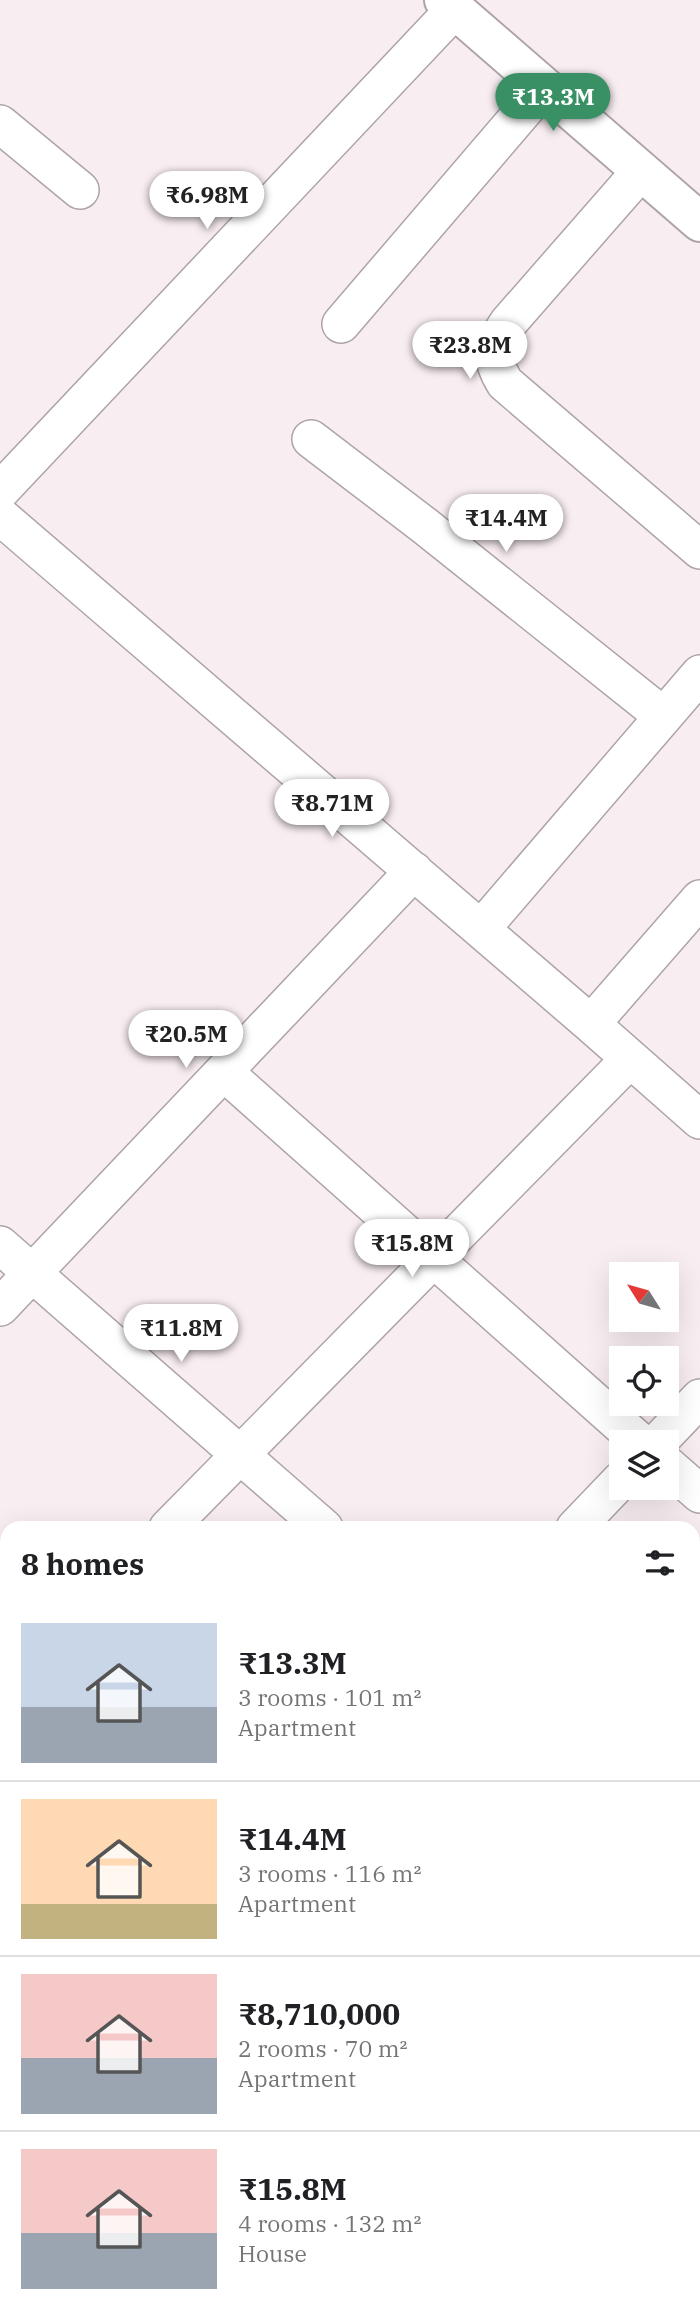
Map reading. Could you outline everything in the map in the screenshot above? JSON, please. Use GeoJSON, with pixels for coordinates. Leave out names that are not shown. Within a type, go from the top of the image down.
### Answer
{"type":"FeatureCollection","features":[{"type":"Feature","properties":{"kind":"street"},"geometry":{"type":"LineString","coordinates":[[0,491],[449,5],[700,222]]}},
{"type":"Feature","properties":{"kind":"street"},"geometry":{"type":"LineString","coordinates":[[341,324],[544,87]]}},
{"type":"Feature","properties":{"kind":"street"},"geometry":{"type":"LineString","coordinates":[[0,124],[79,190]]}},
{"type":"Feature","properties":{"kind":"street"},"geometry":{"type":"LineString","coordinates":[[641,171],[508,323],[496,340],[493,355],[497,370],[505,383],[700,550]]}},
{"type":"Feature","properties":{"kind":"street"},"geometry":{"type":"LineString","coordinates":[[311,439],[425,526],[663,716]]}},
{"type":"Feature","properties":{"kind":"street"},"geometry":{"type":"LineString","coordinates":[[0,516],[700,1120]]}},
{"type":"Feature","properties":{"kind":"street"},"geometry":{"type":"LineString","coordinates":[[481,929],[700,674]]}},
{"type":"Feature","properties":{"kind":"street"},"geometry":{"type":"LineString","coordinates":[[0,1307],[414,871]]}},
{"type":"Feature","properties":{"kind":"street"},"geometry":{"type":"LineString","coordinates":[[591,1024],[700,899]]}},
{"type":"Feature","properties":{"kind":"street"},"geometry":{"type":"LineString","coordinates":[[175,1521],[630,1059]]}},
{"type":"Feature","properties":{"kind":"street"},"geometry":{"type":"LineString","coordinates":[[223,1072],[626,1430]]}},
{"type":"Feature","properties":{"kind":"street"},"geometry":{"type":"LineString","coordinates":[[0,1245],[316,1521]]}},
{"type":"Feature","properties":{"kind":"street"},"geometry":{"type":"LineString","coordinates":[[669,1430],[700,1398]]}},
{"type":"Feature","properties":{"kind":"street"},"geometry":{"type":"LineString","coordinates":[[679,1476],[700,1494]]}},
{"type":"Feature","properties":{"kind":"street"},"geometry":{"type":"LineString","coordinates":[[582,1521],[609,1493]]}}]}
